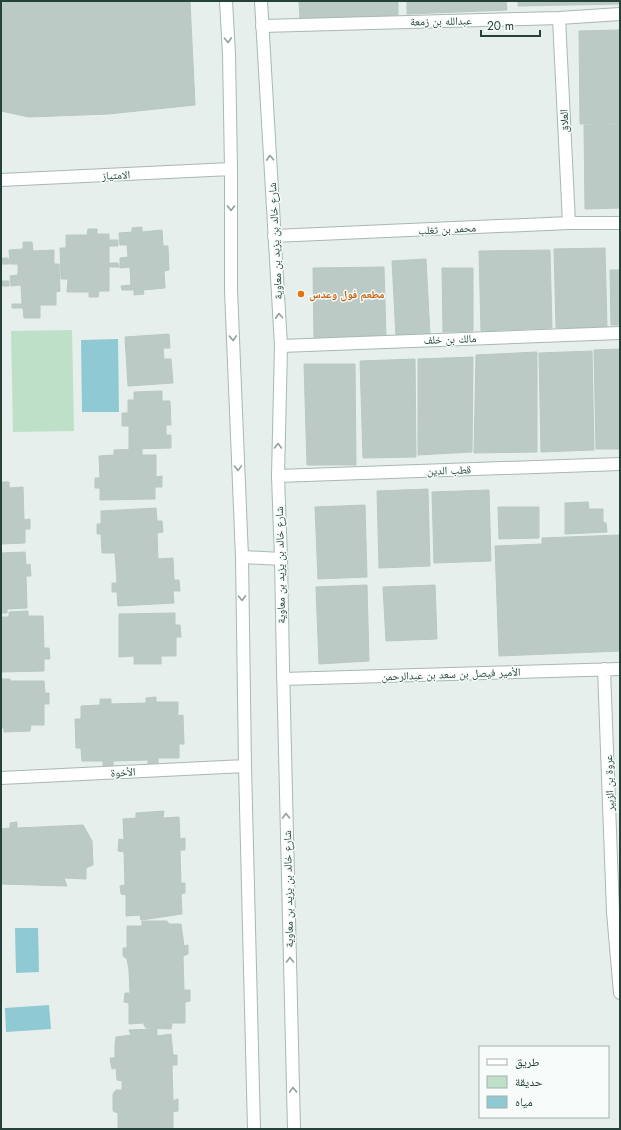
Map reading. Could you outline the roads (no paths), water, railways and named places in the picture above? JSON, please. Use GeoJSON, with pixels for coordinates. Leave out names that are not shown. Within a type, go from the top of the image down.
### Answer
{"type":"FeatureCollection","features":[{"type":"Feature","properties":{"kind":"street"},"geometry":{"type":"LineString","coordinates":[[226,1],[231,169],[231,290],[242,557],[245,766],[254,1129]]}},
{"type":"Feature","properties":{"kind":"street","name":"شارع خالد بن يزيد بن معاوية"},"geometry":{"type":"LineString","coordinates":[[261,1],[281,346],[278,476],[294,1129]]}},
{"type":"Feature","properties":{"kind":"street","name":"عبدالله بن زمعة"},"geometry":{"type":"LineString","coordinates":[[262,26],[559,18],[620,14]]}},
{"type":"Feature","properties":{"kind":"street","name":"العلاق"},"geometry":{"type":"LineString","coordinates":[[559,18],[569,223]]}},
{"type":"Feature","properties":{"kind":"street","name":"الامتياز"},"geometry":{"type":"LineString","coordinates":[[1,180],[231,169]]}},
{"type":"Feature","properties":{"kind":"street","name":"محمد بن تغلب"},"geometry":{"type":"LineString","coordinates":[[274,236],[620,222]]}},
{"type":"Feature","properties":{"kind":"street","name":"مالك بن خلف"},"geometry":{"type":"LineString","coordinates":[[281,346],[620,333]]}},
{"type":"Feature","properties":{"kind":"street","name":"قطب الدين"},"geometry":{"type":"LineString","coordinates":[[278,476],[620,464]]}},
{"type":"Feature","properties":{"kind":"street"},"geometry":{"type":"LineString","coordinates":[[242,557],[281,559]]}},
{"type":"Feature","properties":{"kind":"street","name":"الأمير فيصل بن سعد بن عبدالرحمن"},"geometry":{"type":"LineString","coordinates":[[283,673],[620,669]]}},
{"type":"Feature","properties":{"kind":"street","name":"عروة بن الزبير"},"geometry":{"type":"LineString","coordinates":[[604,670],[620,993]]}},
{"type":"Feature","properties":{"kind":"street","name":"الأخوة"},"geometry":{"type":"LineString","coordinates":[[1,778],[245,766]]}},
{"type":"Feature","properties":{"kind":"water"},"geometry":{"type":"Polygon","coordinates":[[[118,339],[119,412],[82,412],[81,340],[118,339]]]}},
{"type":"Feature","properties":{"kind":"water"},"geometry":{"type":"Polygon","coordinates":[[[15,928],[38,928],[39,972],[16,973],[15,928]]]}},
{"type":"Feature","properties":{"kind":"water"},"geometry":{"type":"Polygon","coordinates":[[[49,1005],[51,1029],[6,1032],[5,1008],[49,1005]]]}},
{"type":"Feature","properties":{"kind":"place","name":"مطعم فول وعدس"},"geometry":{"type":"Point","coordinates":[301,294]}}]}
